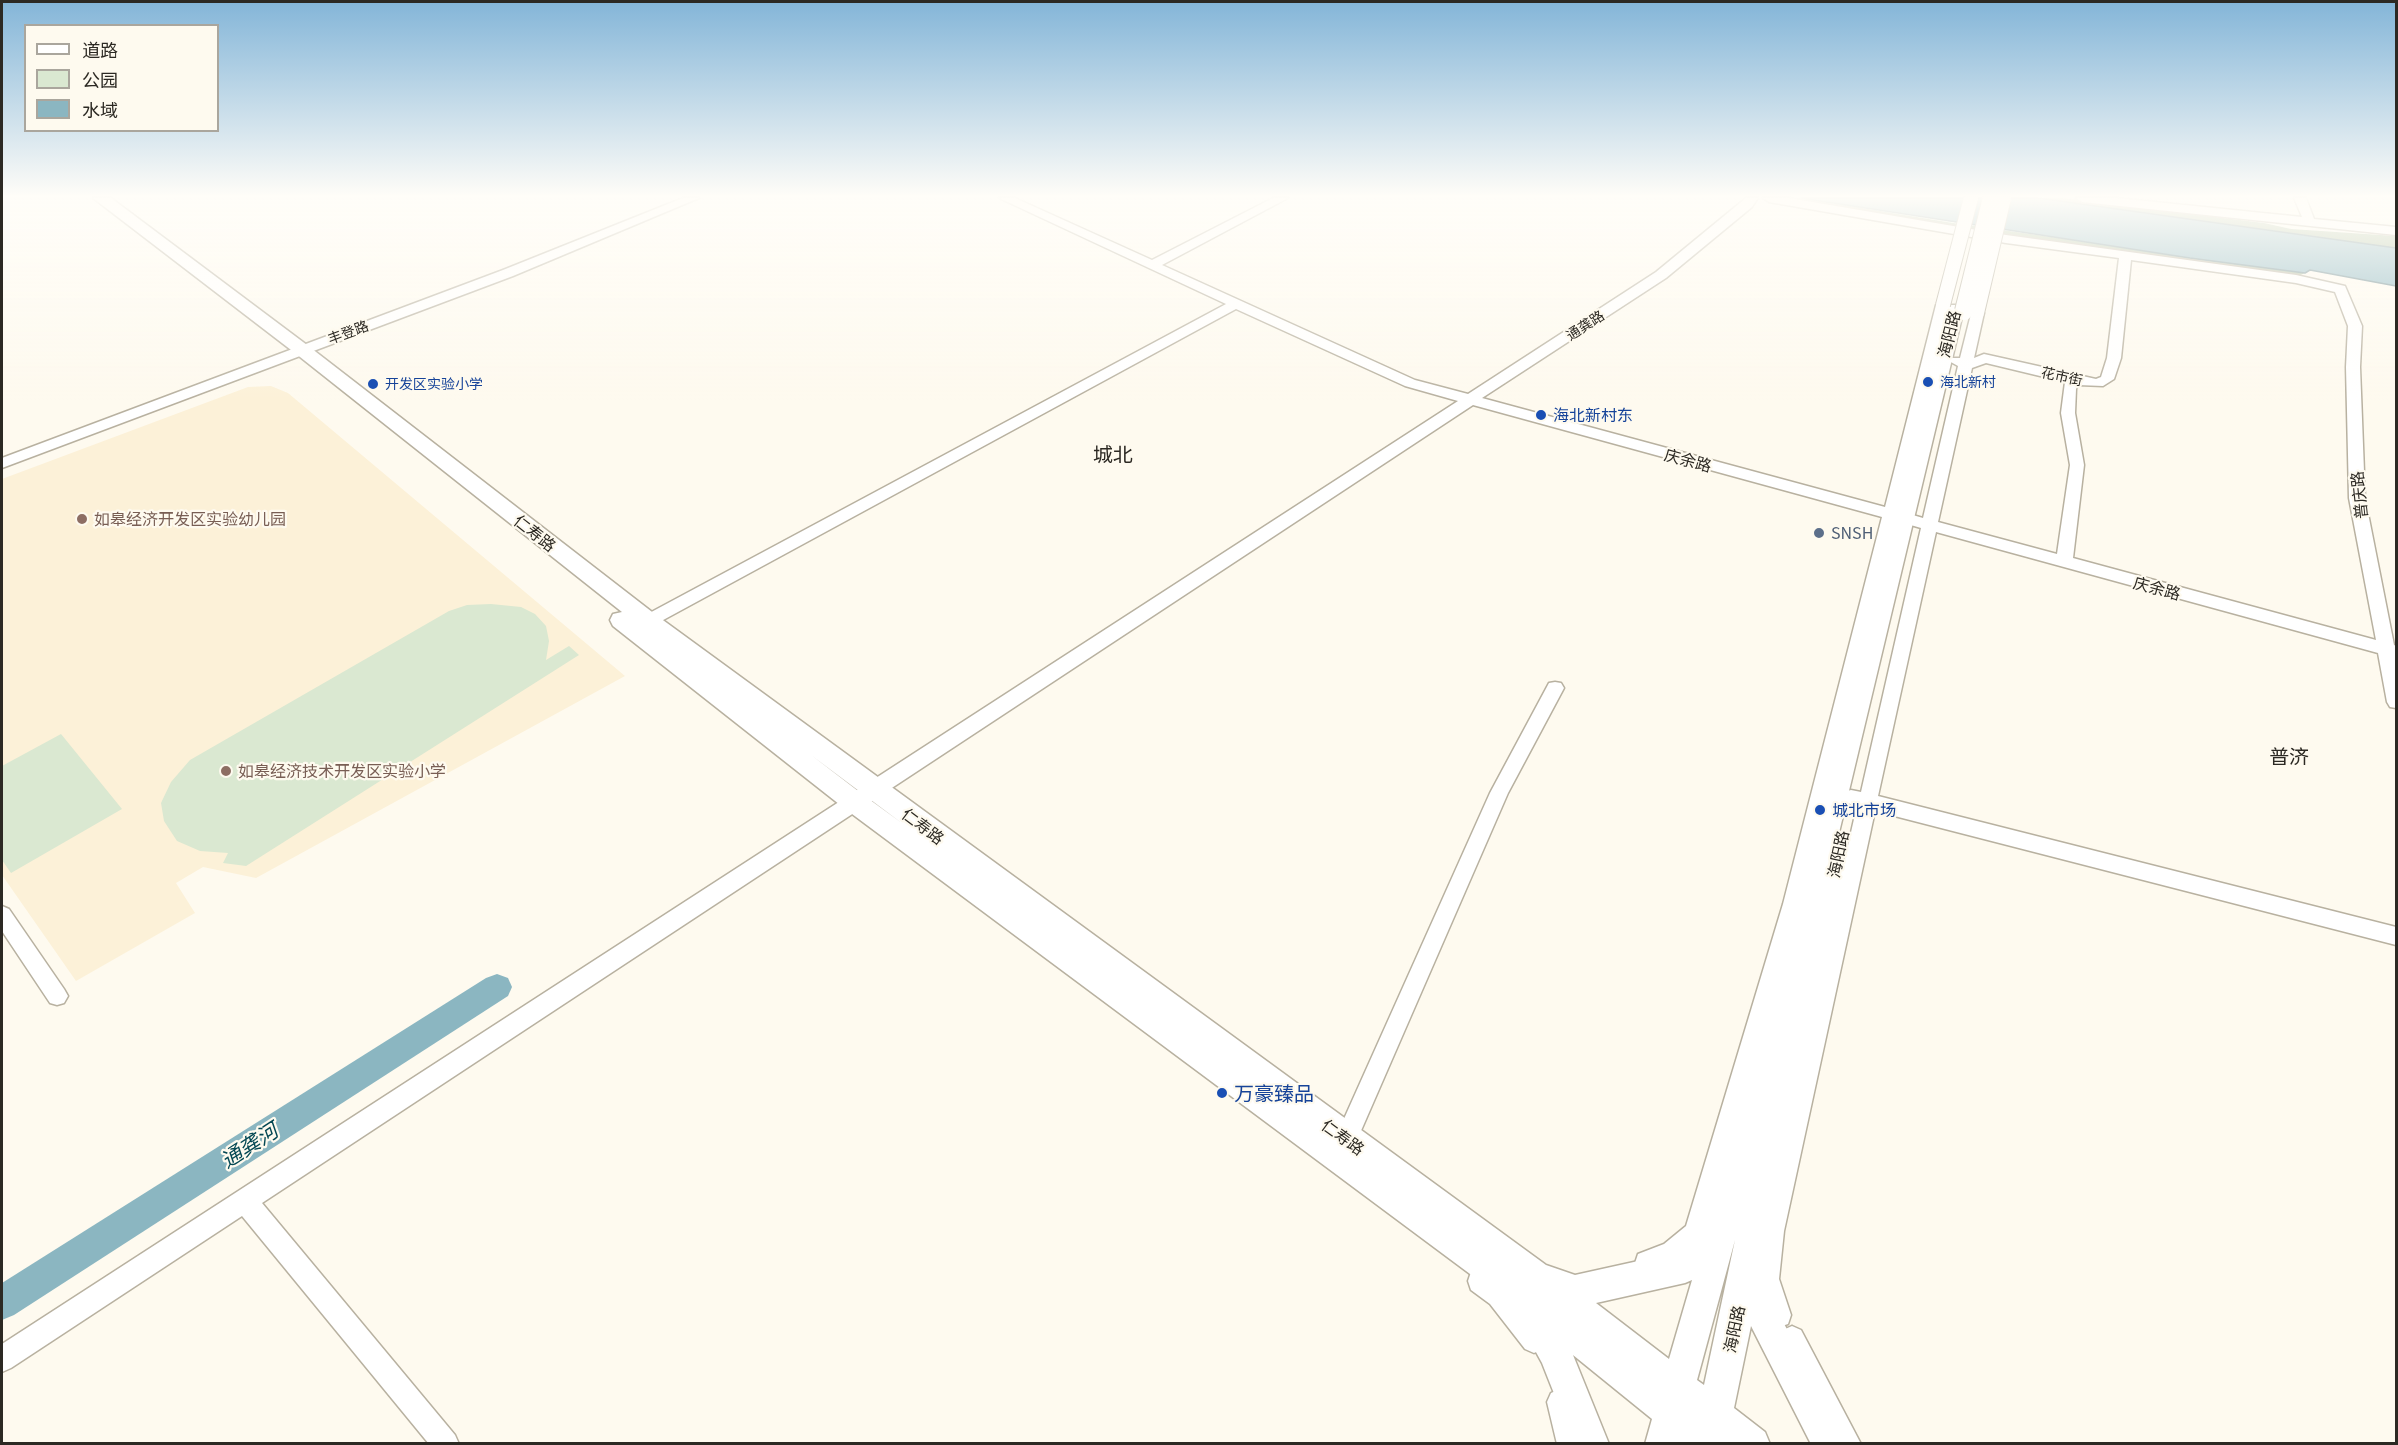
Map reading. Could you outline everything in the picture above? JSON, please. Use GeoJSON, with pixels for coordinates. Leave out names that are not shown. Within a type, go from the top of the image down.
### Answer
{"type":"FeatureCollection","features":[{"type":"Feature","properties":{"kind":"main road","name":"仁寿路"},"geometry":{"type":"LineString","coordinates":[[174,265],[648,621],[863,795]]}},
{"type":"Feature","properties":{"kind":"main road","name":"仁寿路"},"geometry":{"type":"LineString","coordinates":[[184,265],[292,353],[863,795],[1523,1281],[1670,1413],[1711,1436],[1753,1443]]}},
{"type":"Feature","properties":{"kind":"main road","name":"海阳路"},"geometry":{"type":"LineString","coordinates":[[1960,309],[1969,265]]}},
{"type":"Feature","properties":{"kind":"main road","name":"海阳路"},"geometry":{"type":"LineString","coordinates":[[1960,309],[1973,265]]}},
{"type":"Feature","properties":{"kind":"main road","name":"海阳路"},"geometry":{"type":"LineString","coordinates":[[1711,1436],[1783,1088],[1859,799],[1909,520]]}},
{"type":"Feature","properties":{"kind":"main road","name":"海阳路"},"geometry":{"type":"LineString","coordinates":[[1670,1413],[1780,1021],[1909,520]]}},
{"type":"Feature","properties":{"kind":"main road"},"geometry":{"type":"LineString","coordinates":[[1523,1281],[1575,1291],[1685,1267],[1718,1246]]}},
{"type":"Feature","properties":{"kind":"main road"},"geometry":{"type":"LineString","coordinates":[[1747,1270],[1767,1325],[1830,1443]]}},
{"type":"Feature","properties":{"kind":"main road"},"geometry":{"type":"LineString","coordinates":[[1523,1281],[1592,1443]]}},
{"type":"Feature","properties":{"kind":"street","name":"丰登路"},"geometry":{"type":"LineString","coordinates":[[2,463],[526,265]]}},
{"type":"Feature","properties":{"kind":"street","name":"庆余路"},"geometry":{"type":"LineString","coordinates":[[1153,265],[1394,377],[1470,401],[2391,651]]}},
{"type":"Feature","properties":{"kind":"street","name":"通龚路"},"geometry":{"type":"LineString","coordinates":[[2,1359],[1470,401],[1673,265]]}},
{"type":"Feature","properties":{"kind":"street"},"geometry":{"type":"LineString","coordinates":[[1340,1147],[1375,1146],[1534,1259],[1567,1275],[1598,1275],[1635,1268],[1672,1253],[1696,1233],[1909,520],[1960,309],[1964,265]]}},
{"type":"Feature","properties":{"kind":"street"},"geometry":{"type":"LineString","coordinates":[[1909,520],[1960,309],[1977,265]]}},
{"type":"Feature","properties":{"kind":"street","name":"花市街"},"geometry":{"type":"LineString","coordinates":[[1949,359],[1974,364],[1984,358],[2073,379],[2098,383],[2108,379],[2112,370],[2124,265]]}},
{"type":"Feature","properties":{"kind":"street","name":"普庆路"},"geometry":{"type":"LineString","coordinates":[[2191,265],[2296,279],[2340,289],[2355,326],[2353,367],[2357,498],[2391,651],[2397,702]]}},
{"type":"Feature","properties":{"kind":"street"},"geometry":{"type":"LineString","coordinates":[[648,621],[1234,304]]}},
{"type":"Feature","properties":{"kind":"street"},"geometry":{"type":"LineString","coordinates":[[2064,563],[2077,465],[2068,413],[2069,389],[2073,379]]}},
{"type":"Feature","properties":{"kind":"street"},"geometry":{"type":"LineString","coordinates":[[1340,1147],[1499,793],[1555,688]]}},
{"type":"Feature","properties":{"kind":"street"},"geometry":{"type":"LineString","coordinates":[[1848,1443],[1779,1315],[1767,1279],[1772,1232],[1859,799],[2397,936]]}},
{"type":"Feature","properties":{"kind":"street"},"geometry":{"type":"LineString","coordinates":[[2,915],[57,996]]}},
{"type":"Feature","properties":{"kind":"street"},"geometry":{"type":"LineString","coordinates":[[1340,1147],[1365,1193],[1499,1295],[1534,1341],[1553,1382],[1570,1443]]}},
{"type":"Feature","properties":{"kind":"street"},"geometry":{"type":"LineString","coordinates":[[244,1200],[446,1443]]}},
{"type":"Feature","properties":{"kind":"shaded area","name":"如皋经济技术开发区实验小学"},"geometry":{"type":"Polygon","coordinates":[[[271,386],[288,393],[625,676],[256,878],[203,867],[176,883],[195,913],[76,981],[2,875],[2,479],[248,387],[271,386]]]}},
{"type":"Feature","properties":{"kind":"green space"},"geometry":{"type":"Polygon","coordinates":[[[2222,265],[2252,265],[2305,273],[2298,276],[2222,265]]]}},
{"type":"Feature","properties":{"kind":"green space"},"geometry":{"type":"Polygon","coordinates":[[[491,604],[521,607],[535,614],[546,626],[549,641],[546,660],[569,646],[579,655],[246,866],[223,863],[228,853],[200,851],[177,841],[164,821],[161,803],[171,782],[190,760],[449,611],[467,605],[491,604]]]}},
{"type":"Feature","properties":{"kind":"green space"},"geometry":{"type":"Polygon","coordinates":[[[61,734],[122,809],[11,873],[2,860],[2,766],[61,734]]]}},
{"type":"Feature","properties":{"kind":"water"},"geometry":{"type":"Polygon","coordinates":[[[2247,265],[2396,265],[2396,286],[2310,270],[2305,273],[2247,265]]]}},
{"type":"Feature","properties":{"kind":"waterway","name":"通龚河"},"geometry":{"type":"LineString","coordinates":[[2,1303],[497,987]]}},
{"type":"Feature","properties":{"kind":"place","name":"海北新村"},"geometry":{"type":"Point","coordinates":[1928,382]}},
{"type":"Feature","properties":{"kind":"place","name":"开发区实验小学"},"geometry":{"type":"Point","coordinates":[373,384]}},
{"type":"Feature","properties":{"kind":"place","name":"海北新村东"},"geometry":{"type":"Point","coordinates":[1541,415]}},
{"type":"Feature","properties":{"kind":"place","name":"如皋经济开发区实验幼儿园"},"geometry":{"type":"Point","coordinates":[82,519]}},
{"type":"Feature","properties":{"kind":"place","name":"SNSH"},"geometry":{"type":"Point","coordinates":[1819,533]}},
{"type":"Feature","properties":{"kind":"place","name":"如皋经济技术开发区实验小学"},"geometry":{"type":"Point","coordinates":[226,771]}},
{"type":"Feature","properties":{"kind":"place","name":"城北市场"},"geometry":{"type":"Point","coordinates":[1820,810]}},
{"type":"Feature","properties":{"kind":"place","name":"万豪臻品"},"geometry":{"type":"Point","coordinates":[1222,1093]}},
{"type":"Feature","properties":{"kind":"district","name":"城北"},"geometry":{"type":"Point","coordinates":[1113,454]}},
{"type":"Feature","properties":{"kind":"district","name":"普济"},"geometry":{"type":"Point","coordinates":[2289,756]}}]}
